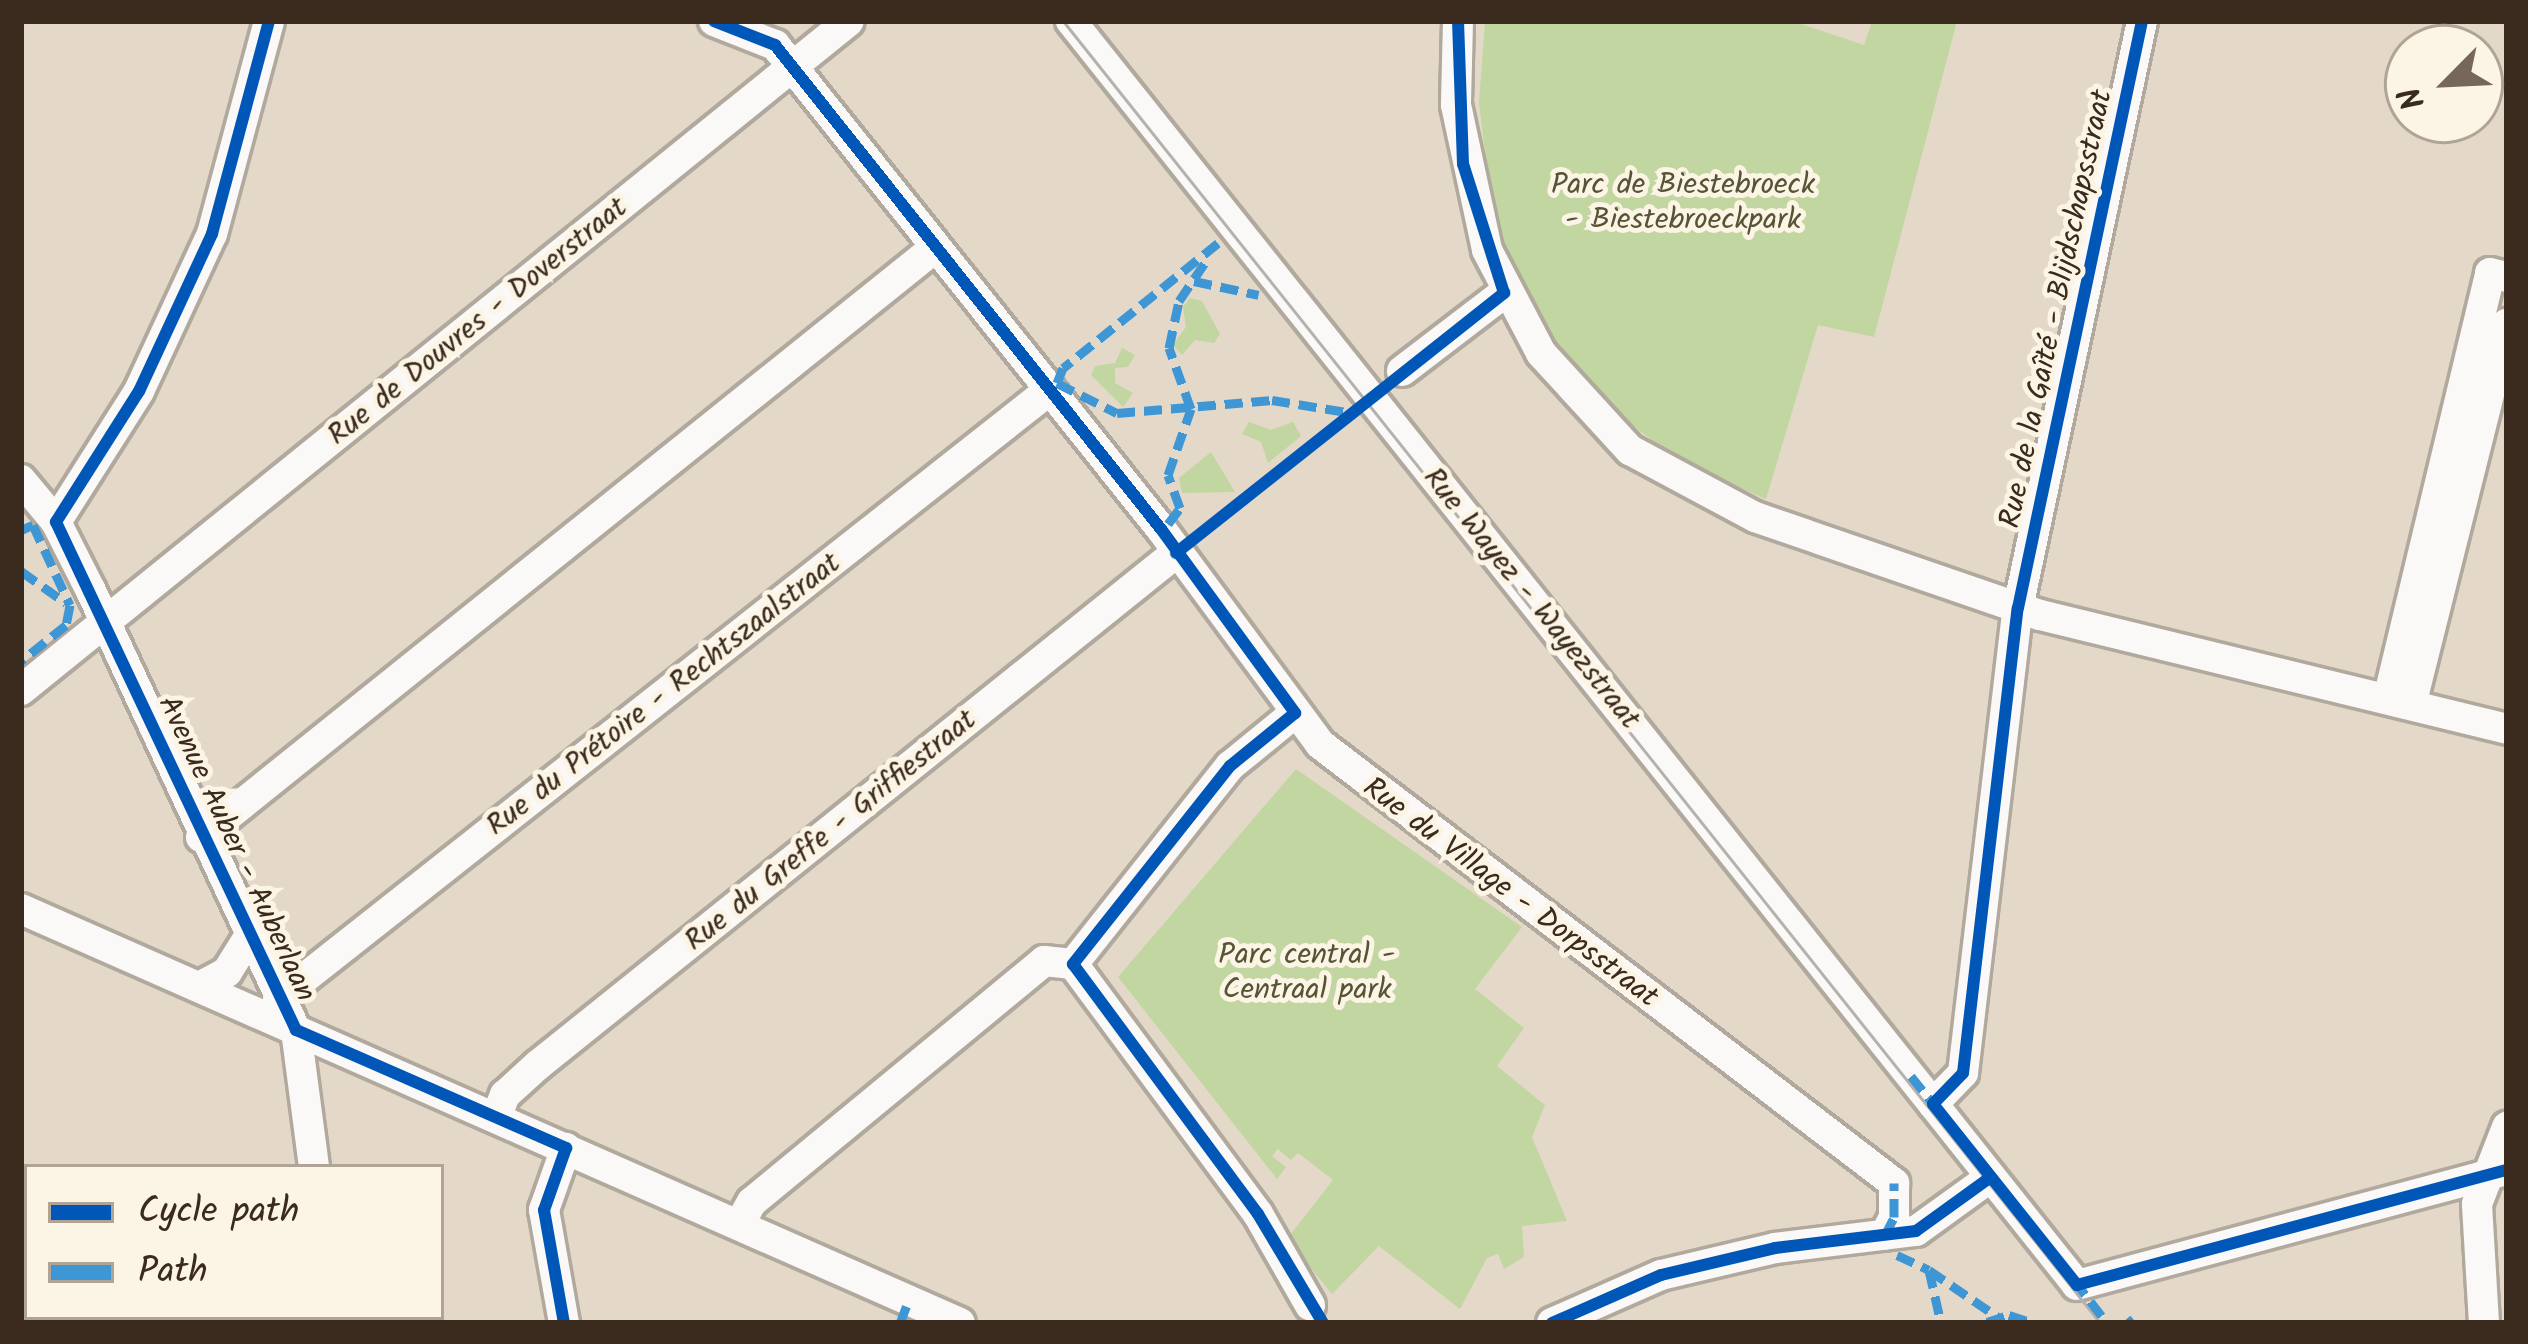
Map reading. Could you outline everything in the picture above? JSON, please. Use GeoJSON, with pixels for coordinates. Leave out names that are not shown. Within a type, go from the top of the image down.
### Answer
{"type":"FeatureCollection","features":[{"type":"Feature","properties":{"kind":"street"},"geometry":{"type":"LineString","coordinates":[[56,522],[140,392],[212,234],[269,21]]}},
{"type":"Feature","properties":{"kind":"street","name":"Rue du Village - Dorpsstraat"},"geometry":{"type":"LineString","coordinates":[[714,21],[775,45],[932,250],[1177,553],[1294,713],[1354,776],[1894,1183],[1894,1217],[1885,1234]]}},
{"type":"Feature","properties":{"kind":"street","name":"Rue de Douvres - Doverstraat"},"geometry":{"type":"LineString","coordinates":[[21,690],[849,21]]}},
{"type":"Feature","properties":{"kind":"street","name":"Rue Wayez - Wayezstraat"},"geometry":{"type":"LineString","coordinates":[[1071,21],[2078,1285],[2498,1172]]}},
{"type":"Feature","properties":{"kind":"street"},"geometry":{"type":"LineString","coordinates":[[1458,21],[1463,164],[1504,293],[1583,406],[1654,466],[1755,517],[2018,608],[2401,698],[2507,729]]}},
{"type":"Feature","properties":{"kind":"street","name":"Rue de la Gaîté - Blijdschapsstraat"},"geometry":{"type":"LineString","coordinates":[[1934,1104],[1963,1073],[2018,608],[2143,21]]}},
{"type":"Feature","properties":{"kind":"street"},"geometry":{"type":"LineString","coordinates":[[201,838],[932,250]]}},
{"type":"Feature","properties":{"kind":"street"},"geometry":{"type":"LineString","coordinates":[[2401,698],[2490,272],[2507,278]]}},
{"type":"Feature","properties":{"kind":"street"},"geometry":{"type":"LineString","coordinates":[[1402,371],[1504,293]]}},
{"type":"Feature","properties":{"kind":"street"},"geometry":{"type":"LineString","coordinates":[[2401,698],[2507,324]]}},
{"type":"Feature","properties":{"kind":"street","name":"Rue du Prétoire - Rechtszaalstraat"},"geometry":{"type":"LineString","coordinates":[[278,999],[1048,391]]}},
{"type":"Feature","properties":{"kind":"street","name":"Avenue Auber - Auberlaan"},"geometry":{"type":"LineString","coordinates":[[21,480],[56,522],[247,940],[296,1030]]}},
{"type":"Feature","properties":{"kind":"street","name":"Rue du Greffe - Griffiestraat"},"geometry":{"type":"LineString","coordinates":[[496,1118],[505,1095],[538,1065],[1177,553]]}},
{"type":"Feature","properties":{"kind":"street"},"geometry":{"type":"LineString","coordinates":[[1073,964],[1230,766],[1294,713]]}},
{"type":"Feature","properties":{"kind":"street"},"geometry":{"type":"LineString","coordinates":[[21,909],[961,1323]]}},
{"type":"Feature","properties":{"kind":"street"},"geometry":{"type":"LineString","coordinates":[[199,987],[227,972],[247,940]]}},
{"type":"Feature","properties":{"kind":"street"},"geometry":{"type":"LineString","coordinates":[[739,1225],[752,1202],[1044,961],[1073,964],[1258,1214],[1310,1305]]}},
{"type":"Feature","properties":{"kind":"street"},"geometry":{"type":"LineString","coordinates":[[296,1030],[314,1164]]}},
{"type":"Feature","properties":{"kind":"street"},"geometry":{"type":"LineString","coordinates":[[2484,1323],[2477,1204],[2498,1172],[2507,1127]]}},
{"type":"Feature","properties":{"kind":"street"},"geometry":{"type":"LineString","coordinates":[[564,1323],[544,1210],[566,1148]]}},
{"type":"Feature","properties":{"kind":"street"},"geometry":{"type":"LineString","coordinates":[[1552,1323],[1661,1275],[1775,1248],[1885,1234],[1942,1218],[1991,1177]]}},
{"type":"Feature","properties":{"kind":"green space","name":"Parc de Biestebroeck - Biestebroeckpark"},"geometry":{"type":"Polygon","coordinates":[[[1485,21],[1792,21],[1864,45],[1872,21],[1957,21],[1874,337],[1818,325],[1766,499],[1682,463],[1611,409],[1561,356],[1516,288],[1493,218],[1479,103],[1485,21]]]}},
{"type":"Feature","properties":{"kind":"green space"},"geometry":{"type":"Polygon","coordinates":[[[1190,298],[1202,301],[1220,334],[1214,343],[1195,340],[1182,355],[1173,345],[1186,327],[1183,307],[1190,298]]]}},
{"type":"Feature","properties":{"kind":"green space"},"geometry":{"type":"Polygon","coordinates":[[[1122,348],[1135,355],[1128,367],[1115,368],[1115,383],[1133,393],[1123,407],[1091,375],[1095,366],[1115,363],[1122,348]]]}},
{"type":"Feature","properties":{"kind":"green space"},"geometry":{"type":"Polygon","coordinates":[[[1249,422],[1271,430],[1293,422],[1301,436],[1268,463],[1261,442],[1242,434],[1249,422]]]}},
{"type":"Feature","properties":{"kind":"green space"},"geometry":{"type":"Polygon","coordinates":[[[1211,452],[1235,492],[1182,493],[1179,478],[1211,452]]]}},
{"type":"Feature","properties":{"kind":"green space","name":"Parc central - Centraal park"},"geometry":{"type":"Polygon","coordinates":[[[1296,769],[1522,927],[1475,989],[1524,1028],[1497,1066],[1545,1105],[1532,1137],[1567,1221],[1522,1226],[1524,1257],[1504,1269],[1498,1254],[1487,1258],[1460,1309],[1379,1246],[1332,1294],[1287,1239],[1333,1180],[1298,1153],[1291,1160],[1278,1149],[1272,1156],[1286,1167],[1277,1179],[1118,977],[1296,769]]]}},
{"type":"Feature","properties":{"kind":"tram line"},"geometry":{"type":"LineString","coordinates":[[1063,21],[2100,1323]]}},
{"type":"Feature","properties":{"kind":"marked path"},"geometry":{"type":"LineString","coordinates":[[1218,243],[1063,368],[1057,383],[1117,413],[1272,400],[1353,413]]}},
{"type":"Feature","properties":{"kind":"marked path"},"geometry":{"type":"LineString","coordinates":[[1168,524],[1180,508],[1168,475],[1191,409],[1169,348],[1179,301],[1208,258]]}},
{"type":"Feature","properties":{"kind":"marked path"},"geometry":{"type":"LineString","coordinates":[[1194,281],[1259,295]]}},
{"type":"Feature","properties":{"kind":"marked path"},"geometry":{"type":"LineString","coordinates":[[21,530],[33,525],[70,605],[66,625],[21,661]]}},
{"type":"Feature","properties":{"kind":"marked path"},"geometry":{"type":"LineString","coordinates":[[21,571],[66,603]]}},
{"type":"Feature","properties":{"kind":"marked path"},"geometry":{"type":"LineString","coordinates":[[1911,1076],[1939,1111]]}},
{"type":"Feature","properties":{"kind":"marked path"},"geometry":{"type":"LineString","coordinates":[[1885,1235],[1894,1217],[1894,1183]]}},
{"type":"Feature","properties":{"kind":"marked path"},"geometry":{"type":"LineString","coordinates":[[1897,1255],[1929,1270],[1941,1323]]}},
{"type":"Feature","properties":{"kind":"marked path"},"geometry":{"type":"LineString","coordinates":[[1929,1270],[1998,1317]]}},
{"type":"Feature","properties":{"kind":"marked path"},"geometry":{"type":"LineString","coordinates":[[2074,1280],[2107,1323]]}},
{"type":"Feature","properties":{"kind":"marked path"},"geometry":{"type":"LineString","coordinates":[[900,1323],[909,1300]]}},
{"type":"Feature","properties":{"kind":"marked path"},"geometry":{"type":"LineString","coordinates":[[1987,1322],[2009,1315],[2033,1323]]}},
{"type":"Feature","properties":{"kind":"marked path"},"geometry":{"type":"LineString","coordinates":[[2127,1318],[2131,1323]]}},
{"type":"Feature","properties":{"kind":"cycle path"},"geometry":{"type":"LineString","coordinates":[[269,21],[212,234],[139,391],[56,522],[296,1030],[566,1148],[544,1210],[564,1323]]}},
{"type":"Feature","properties":{"kind":"cycle path"},"geometry":{"type":"LineString","coordinates":[[714,21],[775,45],[1161,529],[1295,713],[1230,766],[1073,964],[1258,1214],[1323,1323]]}},
{"type":"Feature","properties":{"kind":"cycle path"},"geometry":{"type":"LineString","coordinates":[[1176,553],[1504,293],[1463,164],[1458,21]]}},
{"type":"Feature","properties":{"kind":"cycle path"},"geometry":{"type":"LineString","coordinates":[[2077,1285],[1933,1104],[1963,1073],[2018,608],[2142,21]]}},
{"type":"Feature","properties":{"kind":"cycle path"},"geometry":{"type":"LineString","coordinates":[[2077,1285],[2507,1170]]}},
{"type":"Feature","properties":{"kind":"cycle path"},"geometry":{"type":"LineString","coordinates":[[1552,1323],[1661,1275],[1775,1248],[1916,1231],[1991,1177]]}}]}
